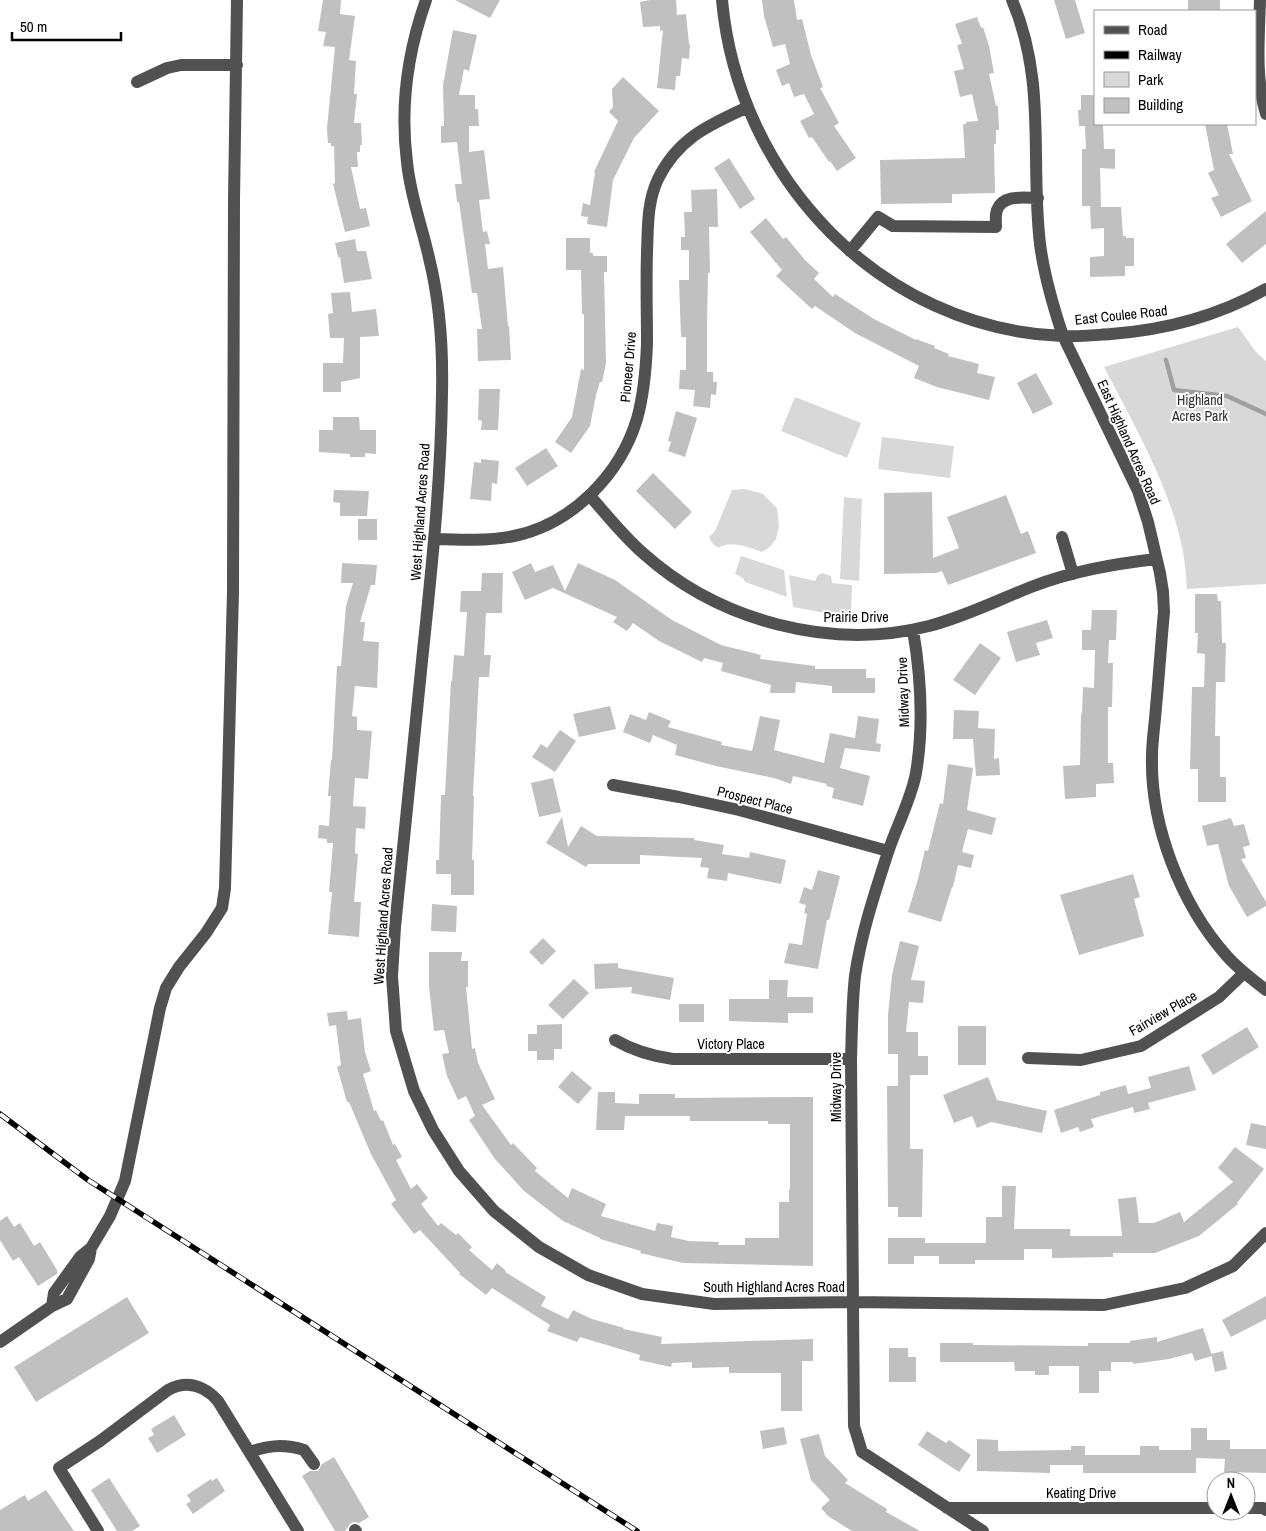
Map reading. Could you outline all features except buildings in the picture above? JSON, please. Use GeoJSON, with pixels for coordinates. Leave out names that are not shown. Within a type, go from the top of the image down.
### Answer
{"type":"FeatureCollection","features":[{"type":"Feature","properties":{"kind":"street"},"geometry":{"type":"LineString","coordinates":[[0,1342],[52,1306],[54,1293],[80,1257],[91,1248],[110,1216],[125,1181],[160,1008],[166,988],[222,908],[225,888],[233,592],[234,200],[237,0]]}},
{"type":"Feature","properties":{"kind":"street","name":"West Highland Acres Road"},"geometry":{"type":"LineString","coordinates":[[396,1031],[392,976],[395,927],[434,539],[442,394],[442,345],[436,292],[412,189],[407,162],[405,130],[408,71],[419,19],[426,0]]}},
{"type":"Feature","properties":{"kind":"street","name":"East Coulee Road"},"geometry":{"type":"LineString","coordinates":[[722,0],[730,50],[748,107],[760,135],[784,176],[813,214],[850,251],[886,279],[926,302],[993,325],[1037,334],[1063,336],[1121,333],[1178,324],[1227,308],[1266,289]]}},
{"type":"Feature","properties":{"kind":"street","name":"East Highland Acres Road"},"geometry":{"type":"LineString","coordinates":[[1012,0],[1027,43],[1034,85],[1042,257],[1054,309],[1063,336],[1138,491],[1148,522],[1163,592],[1164,612],[1152,757],[1154,793],[1159,819],[1171,861],[1187,895],[1216,943],[1244,973],[1266,990]]}},
{"type":"Feature","properties":{"kind":"street"},"geometry":{"type":"LineString","coordinates":[[1260,0],[1260,88],[1266,114]]}},
{"type":"Feature","properties":{"kind":"street"},"geometry":{"type":"LineString","coordinates":[[137,82],[160,71],[181,65],[237,65]]}},
{"type":"Feature","properties":{"kind":"street","name":"Pioneer Drive"},"geometry":{"type":"LineString","coordinates":[[434,539],[482,540],[516,536],[555,520],[590,496],[617,461],[637,420],[644,392],[648,214],[658,179],[668,161],[681,145],[699,131],[748,107]]}},
{"type":"Feature","properties":{"kind":"street"},"geometry":{"type":"LineString","coordinates":[[850,251],[878,217],[893,226],[996,227],[996,211],[1002,203],[1009,199],[1038,198]]}},
{"type":"Feature","properties":{"kind":"street","name":"Prairie Drive"},"geometry":{"type":"LineString","coordinates":[[590,496],[644,554],[681,582],[722,605],[777,624],[813,632],[872,634],[913,630],[943,622],[1033,586],[1073,574],[1125,563],[1156,559]]}},
{"type":"Feature","properties":{"kind":"street"},"geometry":{"type":"LineString","coordinates":[[1062,537],[1073,574]]}},
{"type":"Feature","properties":{"kind":"street","name":"Midway Drive"},"geometry":{"type":"LineString","coordinates":[[913,630],[921,694],[916,771],[913,787],[888,852],[860,952],[853,999],[851,1059],[854,1426],[862,1452],[983,1531]]}},
{"type":"Feature","properties":{"kind":"street","name":"Prospect Place"},"geometry":{"type":"LineString","coordinates":[[612,785],[739,810],[888,852]]}},
{"type":"Feature","properties":{"kind":"street","name":"Fairview Place"},"geometry":{"type":"LineString","coordinates":[[1028,1058],[1081,1060],[1140,1046],[1219,997],[1244,973]]}},
{"type":"Feature","properties":{"kind":"street","name":"South Highland Acres Road"},"geometry":{"type":"LineString","coordinates":[[396,1031],[414,1091],[432,1130],[459,1171],[494,1211],[539,1247],[588,1275],[642,1294],[714,1304],[852,1302],[1104,1306],[1185,1288],[1233,1266],[1266,1233]]}},
{"type":"Feature","properties":{"kind":"street","name":"Victory Place"},"geometry":{"type":"LineString","coordinates":[[615,1040],[631,1049],[650,1056],[672,1059],[851,1059]]}},
{"type":"Feature","properties":{"kind":"street"},"geometry":{"type":"LineString","coordinates":[[98,1531],[59,1468],[176,1386],[192,1384],[201,1387],[218,1401],[298,1531]]}},
{"type":"Feature","properties":{"kind":"street"},"geometry":{"type":"LineString","coordinates":[[250,1452],[268,1446],[291,1446],[304,1450],[314,1464]]}},
{"type":"Feature","properties":{"kind":"street","name":"Keating Drive"},"geometry":{"type":"LineString","coordinates":[[947,1508],[1206,1508]]}},
{"type":"Feature","properties":{"kind":"green space","name":"Highland Acres Park"},"geometry":{"type":"Polygon","coordinates":[[[1238,327],[1256,352],[1266,361],[1266,584],[1187,589],[1183,551],[1169,503],[1150,456],[1104,367],[1238,327]]]}},
{"type":"Feature","properties":{"kind":"green space"},"geometry":{"type":"Polygon","coordinates":[[[795,397],[861,423],[847,458],[781,431],[795,397]]]}},
{"type":"Feature","properties":{"kind":"green space"},"geometry":{"type":"Polygon","coordinates":[[[882,437],[954,446],[950,478],[878,469],[882,437]]]}},
{"type":"Feature","properties":{"kind":"green space"},"geometry":{"type":"Polygon","coordinates":[[[745,489],[763,494],[777,508],[779,526],[776,539],[770,547],[762,552],[734,544],[718,548],[709,537],[715,531],[732,490],[745,489]]]}},
{"type":"Feature","properties":{"kind":"green space"},"geometry":{"type":"Polygon","coordinates":[[[844,497],[862,499],[859,581],[840,579],[844,497]]]}},
{"type":"Feature","properties":{"kind":"green space"},"geometry":{"type":"Polygon","coordinates":[[[741,556],[784,570],[787,597],[745,582],[743,578],[735,574],[741,556]]]}},
{"type":"Feature","properties":{"kind":"green space"},"geometry":{"type":"Polygon","coordinates":[[[822,573],[831,576],[832,583],[852,585],[851,614],[825,613],[793,607],[789,575],[815,581],[818,575],[822,573]]]}},
{"type":"Feature","properties":{"kind":"waterway"},"geometry":{"type":"LineString","coordinates":[[1166,360],[1174,390],[1227,396],[1266,414]]}},
{"type":"Feature","properties":{"kind":"railway"},"geometry":{"type":"LineString","coordinates":[[0,1114],[88,1180],[637,1531]]}}]}
